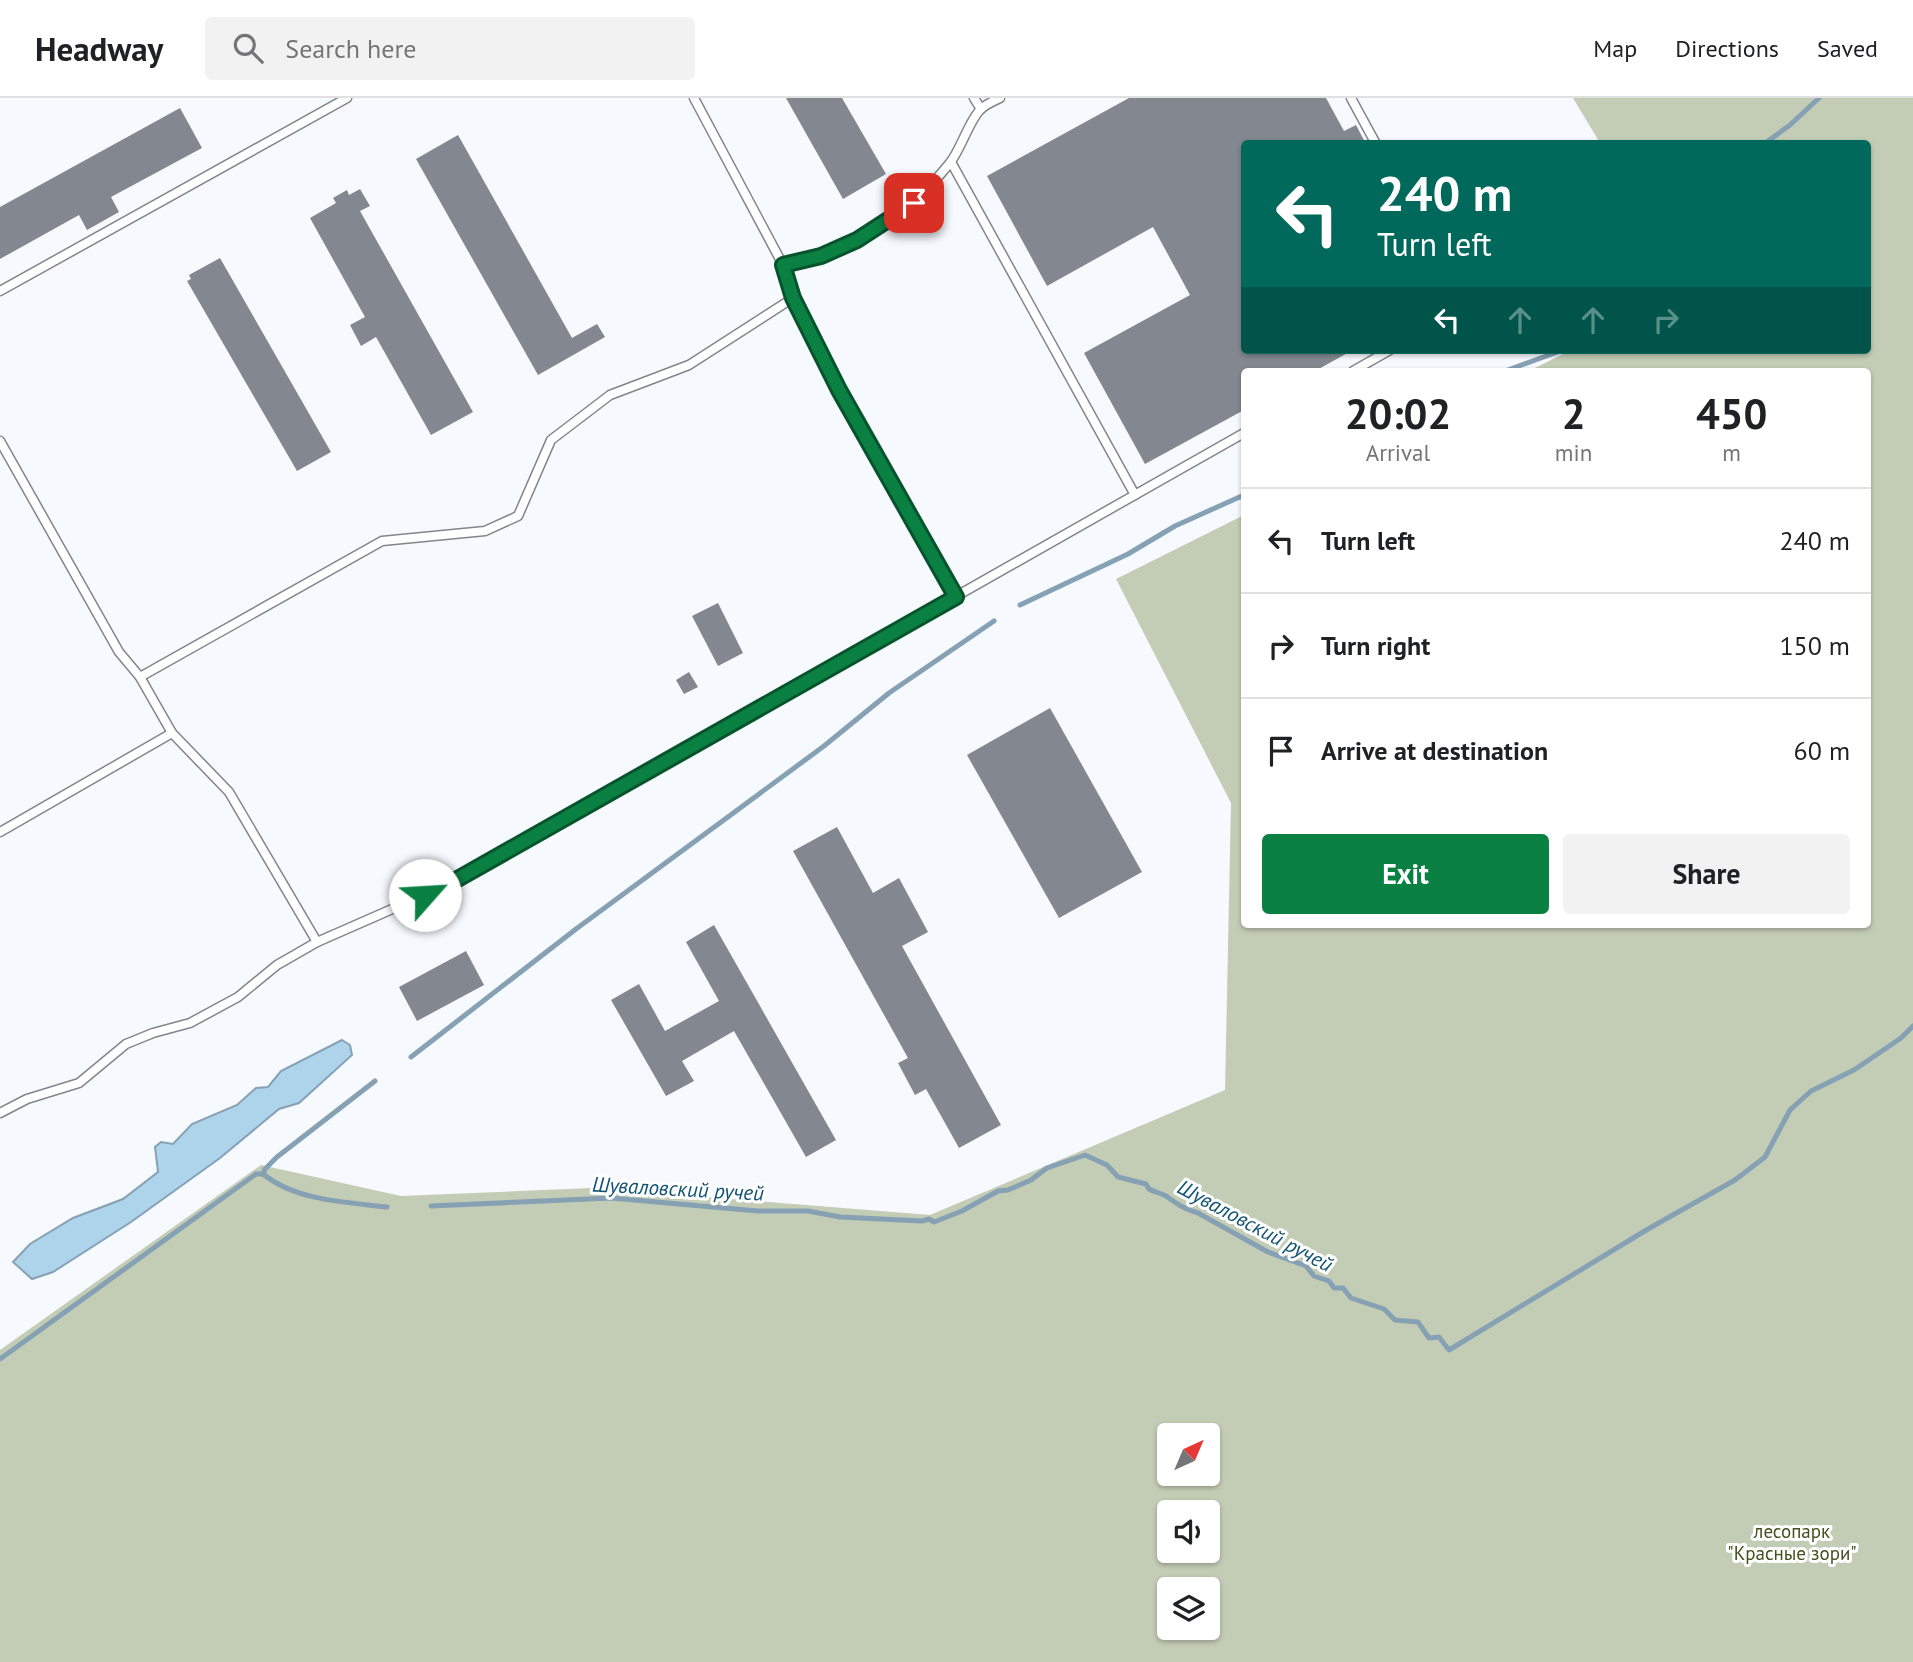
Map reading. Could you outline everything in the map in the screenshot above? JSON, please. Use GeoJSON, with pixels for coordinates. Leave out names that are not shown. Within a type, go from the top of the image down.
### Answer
{"type":"FeatureCollection","features":[{"type":"Feature","properties":{"kind":"lane"},"geometry":{"type":"LineString","coordinates":[[0,290],[347,98]]}},
{"type":"Feature","properties":{"kind":"lane"},"geometry":{"type":"LineString","coordinates":[[694,98],[783,265],[793,298],[839,390],[956,597]]}},
{"type":"Feature","properties":{"kind":"lane"},"geometry":{"type":"LineString","coordinates":[[974,98],[981,109]]}},
{"type":"Feature","properties":{"kind":"lane"},"geometry":{"type":"LineString","coordinates":[[783,265],[821,256],[857,240],[914,203],[951,162],[981,109],[1000,98]]}},
{"type":"Feature","properties":{"kind":"lane"},"geometry":{"type":"LineString","coordinates":[[1351,98],[1374,140]]}},
{"type":"Feature","properties":{"kind":"lane"},"geometry":{"type":"LineString","coordinates":[[951,162],[1135,495]]}},
{"type":"Feature","properties":{"kind":"lane"},"geometry":{"type":"LineString","coordinates":[[140,677],[382,541],[485,531],[518,516],[551,440],[610,395],[689,365],[793,298]]}},
{"type":"Feature","properties":{"kind":"lane"},"geometry":{"type":"LineString","coordinates":[[1358,368],[1383,354]]}},
{"type":"Feature","properties":{"kind":"lane"},"geometry":{"type":"LineString","coordinates":[[0,1113],[27,1099],[79,1083],[126,1044],[153,1032],[190,1023],[238,997],[276,965],[317,942],[447,885],[1241,435]]}},
{"type":"Feature","properties":{"kind":"lane"},"geometry":{"type":"LineString","coordinates":[[0,441],[120,652],[140,677],[172,733],[229,792],[317,942]]}},
{"type":"Feature","properties":{"kind":"lane"},"geometry":{"type":"LineString","coordinates":[[0,832],[172,733]]}},
{"type":"Feature","properties":{"kind":"green space","name":"лесопарк \"Красные зори\""},"geometry":{"type":"Polygon","coordinates":[[[1573,98],[1913,98],[1913,1662],[0,1662],[0,1350],[261,1165],[401,1196],[591,1188],[930,1215],[1225,1090],[1231,803],[1116,579],[1241,516],[1241,928],[1871,928],[1871,368],[1535,368],[1563,354],[1871,354],[1871,140],[1598,140],[1573,98]]]}},
{"type":"Feature","properties":{"kind":"water"},"geometry":{"type":"Polygon","coordinates":[[[342,1040],[350,1045],[352,1055],[299,1103],[279,1109],[220,1158],[131,1222],[53,1272],[32,1279],[13,1262],[30,1244],[73,1218],[123,1199],[158,1172],[155,1147],[161,1142],[173,1144],[192,1124],[237,1105],[256,1088],[268,1087],[281,1071],[342,1040]]]}},
{"type":"Feature","properties":{"kind":"building"},"geometry":{"type":"Polygon","coordinates":[[[786,98],[842,98],[886,174],[843,199],[786,98]]]}},
{"type":"Feature","properties":{"kind":"building"},"geometry":{"type":"Polygon","coordinates":[[[1129,98],[1326,98],[1344,131],[1356,125],[1364,140],[1241,140],[1241,354],[1346,354],[1320,368],[1241,368],[1241,412],[1145,464],[1084,353],[1190,295],[1153,227],[1047,286],[987,176],[1129,98]]]}},
{"type":"Feature","properties":{"kind":"building"},"geometry":{"type":"Polygon","coordinates":[[[180,108],[202,148],[111,197],[119,212],[87,230],[79,215],[0,259],[0,207],[180,108]]]}},
{"type":"Feature","properties":{"kind":"building"},"geometry":{"type":"Polygon","coordinates":[[[458,135],[572,338],[597,324],[605,337],[538,375],[416,159],[458,135]]]}},
{"type":"Feature","properties":{"kind":"building"},"geometry":{"type":"Polygon","coordinates":[[[360,189],[370,206],[360,211],[473,412],[431,435],[376,337],[361,346],[350,325],[365,317],[310,218],[336,203],[333,198],[347,190],[349,195],[360,189]]]}},
{"type":"Feature","properties":{"kind":"building"},"geometry":{"type":"Polygon","coordinates":[[[220,258],[331,452],[297,471],[187,281],[191,279],[189,275],[220,258]]]}},
{"type":"Feature","properties":{"kind":"building"},"geometry":{"type":"Polygon","coordinates":[[[718,603],[743,653],[718,666],[692,616],[718,603]]]}},
{"type":"Feature","properties":{"kind":"building"},"geometry":{"type":"Polygon","coordinates":[[[689,672],[698,687],[684,694],[676,680],[689,672]]]}},
{"type":"Feature","properties":{"kind":"building"},"geometry":{"type":"Polygon","coordinates":[[[1050,708],[1142,872],[1059,918],[967,755],[1050,708]]]}},
{"type":"Feature","properties":{"kind":"building"},"geometry":{"type":"Polygon","coordinates":[[[837,827],[873,893],[899,878],[928,932],[902,946],[1001,1125],[959,1148],[926,1089],[915,1095],[898,1063],[908,1058],[793,851],[837,827]]]}},
{"type":"Feature","properties":{"kind":"building"},"geometry":{"type":"Polygon","coordinates":[[[714,925],[836,1140],[806,1157],[734,1031],[682,1061],[694,1081],[666,1096],[611,1000],[639,984],[665,1031],[719,1001],[686,942],[714,925]]]}},
{"type":"Feature","properties":{"kind":"building"},"geometry":{"type":"Polygon","coordinates":[[[466,951],[484,985],[417,1021],[399,987],[466,951]]]}},
{"type":"Feature","properties":{"kind":"waterway"},"geometry":{"type":"LineString","coordinates":[[1769,140],[1819,98]]}},
{"type":"Feature","properties":{"kind":"waterway"},"geometry":{"type":"LineString","coordinates":[[1513,368],[1552,354]]}},
{"type":"Feature","properties":{"kind":"waterway"},"geometry":{"type":"LineString","coordinates":[[1020,605],[1128,554],[1175,526],[1241,496]]}},
{"type":"Feature","properties":{"kind":"waterway"},"geometry":{"type":"LineString","coordinates":[[411,1057],[576,929],[824,746],[889,693],[994,621]]}},
{"type":"Feature","properties":{"kind":"waterway","name":"Шуваловский ручей"},"geometry":{"type":"LineString","coordinates":[[431,1206],[611,1198],[758,1211],[808,1211],[840,1217],[922,1221],[929,1219],[934,1222],[962,1211],[998,1191],[1008,1190],[1031,1180],[1047,1168],[1085,1155],[1107,1165],[1118,1177],[1146,1184],[1149,1189],[1268,1252],[1306,1266],[1314,1276],[1329,1281],[1334,1288],[1343,1288],[1351,1298],[1384,1309],[1395,1320],[1418,1322],[1429,1338],[1439,1337],[1449,1350],[1648,1229],[1735,1180],[1765,1157],[1790,1110],[1811,1091],[1854,1070],[1901,1038],[1913,1026]]}},
{"type":"Feature","properties":{"kind":"waterway"},"geometry":{"type":"LineString","coordinates":[[0,1359],[256,1174],[263,1174],[277,1157],[375,1081]]}},
{"type":"Feature","properties":{"kind":"waterway"},"geometry":{"type":"LineString","coordinates":[[263,1174],[276,1183],[306,1195],[387,1207]]}},
{"type":"Feature","properties":{"kind":"route"},"geometry":{"type":"LineString","coordinates":[[425,895],[956,597],[839,390],[793,298],[783,265],[821,256],[857,240],[914,203]]}}]}
